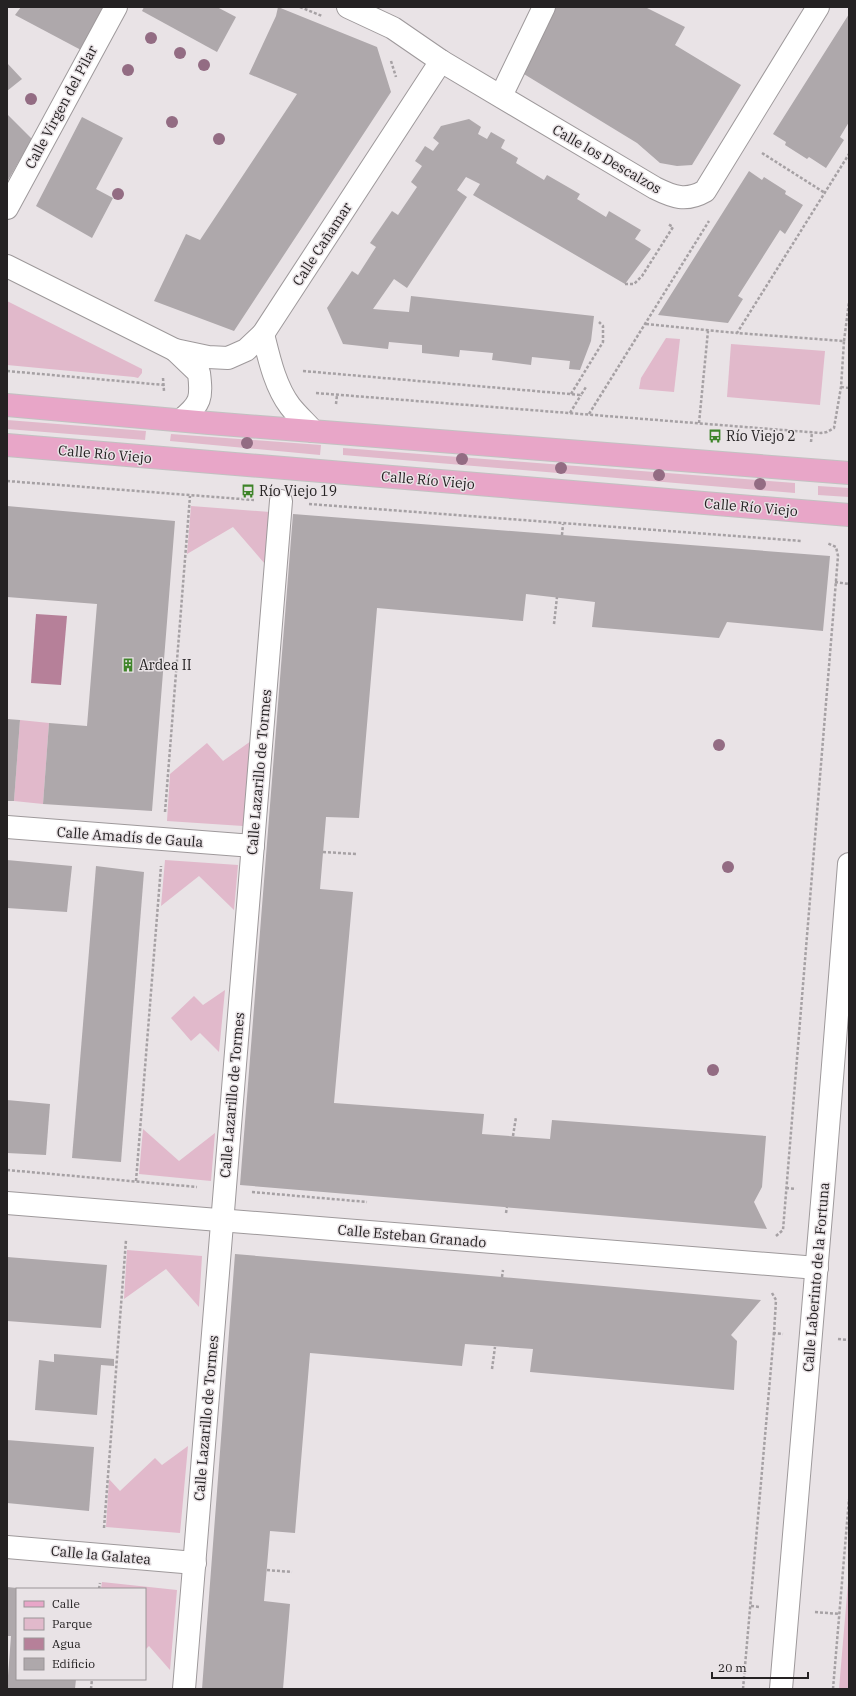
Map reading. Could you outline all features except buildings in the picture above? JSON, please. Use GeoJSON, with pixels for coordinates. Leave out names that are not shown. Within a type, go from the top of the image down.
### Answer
{"type":"FeatureCollection","features":[{"type":"Feature","properties":{"kind":"main road"},"geometry":{"type":"LineString","coordinates":[[7,405],[160,419],[849,473]]}},
{"type":"Feature","properties":{"kind":"main road","name":"Calle Río Viejo"},"geometry":{"type":"LineString","coordinates":[[7,445],[849,515]]}},
{"type":"Feature","properties":{"kind":"street","name":"Calle Virgen del Pilar"},"geometry":{"type":"LineString","coordinates":[[7,208],[116,7]]}},
{"type":"Feature","properties":{"kind":"street","name":"Calle los Descalzos"},"geometry":{"type":"LineString","coordinates":[[348,7],[392,28],[441,62],[655,188],[673,196],[690,198],[705,190],[818,7]]}},
{"type":"Feature","properties":{"kind":"street"},"geometry":{"type":"LineString","coordinates":[[501,96],[544,7]]}},
{"type":"Feature","properties":{"kind":"street","name":"Calle Cañamar"},"geometry":{"type":"LineString","coordinates":[[263,334],[441,62]]}},
{"type":"Feature","properties":{"kind":"street"},"geometry":{"type":"LineString","coordinates":[[7,266],[175,350],[208,357],[228,358],[246,350],[263,334]]}},
{"type":"Feature","properties":{"kind":"street"},"geometry":{"type":"LineString","coordinates":[[263,334],[269,360],[276,379],[290,405],[313,431]]}},
{"type":"Feature","properties":{"kind":"street"},"geometry":{"type":"LineString","coordinates":[[175,350],[199,373],[201,385],[200,399],[194,410],[181,420]]}},
{"type":"Feature","properties":{"kind":"street","name":"Calle Lazarillo de Tormes"},"geometry":{"type":"LineString","coordinates":[[184,1689],[281,501]]}},
{"type":"Feature","properties":{"kind":"street","name":"Calle Amadís de Gaula"},"geometry":{"type":"LineString","coordinates":[[7,827],[253,846]]}},
{"type":"Feature","properties":{"kind":"street","name":"Calle Laberinto de la Fortuna"},"geometry":{"type":"LineString","coordinates":[[781,1689],[817,1268],[849,864]]}},
{"type":"Feature","properties":{"kind":"street","name":"Calle Esteban Granado"},"geometry":{"type":"LineString","coordinates":[[7,1203],[817,1268]]}},
{"type":"Feature","properties":{"kind":"street","name":"Calle la Galatea"},"geometry":{"type":"LineString","coordinates":[[7,1547],[194,1563]]}},
{"type":"Feature","properties":{"kind":"path"},"geometry":{"type":"LineString","coordinates":[[300,7],[329,19]]}},
{"type":"Feature","properties":{"kind":"path"},"geometry":{"type":"LineString","coordinates":[[390,59],[397,79]]}},
{"type":"Feature","properties":{"kind":"path"},"geometry":{"type":"LineString","coordinates":[[761,152],[825,193]]}},
{"type":"Feature","properties":{"kind":"path"},"geometry":{"type":"LineString","coordinates":[[737,334],[849,154]]}},
{"type":"Feature","properties":{"kind":"path"},"geometry":{"type":"LineString","coordinates":[[625,284],[634,284],[642,276],[672,227],[666,223]]}},
{"type":"Feature","properties":{"kind":"path"},"geometry":{"type":"LineString","coordinates":[[310,393],[821,433],[828,432],[834,428],[841,387],[844,342],[849,302]]}},
{"type":"Feature","properties":{"kind":"path"},"geometry":{"type":"LineString","coordinates":[[571,394],[602,342],[603,326],[599,322]]}},
{"type":"Feature","properties":{"kind":"path"},"geometry":{"type":"LineString","coordinates":[[646,324],[737,334],[844,342]]}},
{"type":"Feature","properties":{"kind":"path"},"geometry":{"type":"LineString","coordinates":[[699,423],[708,331]]}},
{"type":"Feature","properties":{"kind":"path"},"geometry":{"type":"LineString","coordinates":[[7,371],[164,385]]}},
{"type":"Feature","properties":{"kind":"path"},"geometry":{"type":"LineString","coordinates":[[300,371],[581,395]]}},
{"type":"Feature","properties":{"kind":"path"},"geometry":{"type":"LineString","coordinates":[[160,419],[164,385],[162,373]]}},
{"type":"Feature","properties":{"kind":"path"},"geometry":{"type":"LineString","coordinates":[[570,413],[586,387]]}},
{"type":"Feature","properties":{"kind":"path"},"geometry":{"type":"LineString","coordinates":[[841,387],[849,388]]}},
{"type":"Feature","properties":{"kind":"path"},"geometry":{"type":"LineString","coordinates":[[152,492],[156,458]]}},
{"type":"Feature","properties":{"kind":"path"},"geometry":{"type":"LineString","coordinates":[[7,481],[808,542]]}},
{"type":"Feature","properties":{"kind":"path"},"geometry":{"type":"LineString","coordinates":[[136,1181],[190,495]]}},
{"type":"Feature","properties":{"kind":"path"},"geometry":{"type":"LineString","coordinates":[[562,535],[563,523]]}},
{"type":"Feature","properties":{"kind":"path"},"geometry":{"type":"LineString","coordinates":[[770,1236],[777,1236],[783,1230],[838,556],[836,547],[823,543]]}},
{"type":"Feature","properties":{"kind":"path"},"geometry":{"type":"LineString","coordinates":[[835,582],[849,584]]}},
{"type":"Feature","properties":{"kind":"path"},"geometry":{"type":"LineString","coordinates":[[554,624],[556,597]]}},
{"type":"Feature","properties":{"kind":"path"},"geometry":{"type":"LineString","coordinates":[[323,852],[356,854]]}},
{"type":"Feature","properties":{"kind":"path"},"geometry":{"type":"LineString","coordinates":[[513,1136],[516,1117]]}},
{"type":"Feature","properties":{"kind":"path"},"geometry":{"type":"LineString","coordinates":[[7,1170],[373,1202]]}},
{"type":"Feature","properties":{"kind":"path"},"geometry":{"type":"LineString","coordinates":[[498,1213],[506,1214],[507,1207]]}},
{"type":"Feature","properties":{"kind":"path"},"geometry":{"type":"LineString","coordinates":[[102,1555],[126,1239]]}},
{"type":"Feature","properties":{"kind":"path"},"geometry":{"type":"LineString","coordinates":[[743,1689],[774,1333],[776,1300],[774,1294],[768,1290]]}},
{"type":"Feature","properties":{"kind":"path"},"geometry":{"type":"LineString","coordinates":[[774,1333],[849,1340]]}},
{"type":"Feature","properties":{"kind":"path"},"geometry":{"type":"LineString","coordinates":[[492,1369],[495,1347]]}},
{"type":"Feature","properties":{"kind":"path"},"geometry":{"type":"LineString","coordinates":[[833,1689],[849,1499]]}},
{"type":"Feature","properties":{"kind":"path"},"geometry":{"type":"LineString","coordinates":[[267,1570],[292,1572]]}},
{"type":"Feature","properties":{"kind":"green space"},"geometry":{"type":"Polygon","coordinates":[[[7,301],[142,369],[142,373],[138,378],[7,365],[7,301]]]}},
{"type":"Feature","properties":{"kind":"green space"},"geometry":{"type":"Polygon","coordinates":[[[666,338],[680,339],[674,392],[639,389],[641,378],[666,338]]]}},
{"type":"Feature","properties":{"kind":"green space"},"geometry":{"type":"Polygon","coordinates":[[[731,344],[825,351],[820,405],[727,397],[731,344]]]}},
{"type":"Feature","properties":{"kind":"green space"},"geometry":{"type":"Polygon","coordinates":[[[7,420],[146,431],[145,440],[7,429],[7,420]]]}},
{"type":"Feature","properties":{"kind":"green space"},"geometry":{"type":"Polygon","coordinates":[[[171,434],[321,445],[320,455],[170,441],[171,434]]]}},
{"type":"Feature","properties":{"kind":"green space"},"geometry":{"type":"Polygon","coordinates":[[[343,448],[795,483],[795,493],[343,455],[343,448]]]}},
{"type":"Feature","properties":{"kind":"green space"},"geometry":{"type":"Polygon","coordinates":[[[818,486],[849,488],[849,497],[818,495],[818,486]]]}},
{"type":"Feature","properties":{"kind":"green space"},"geometry":{"type":"Polygon","coordinates":[[[191,506],[270,512],[265,564],[233,527],[187,554],[191,506]]]}},
{"type":"Feature","properties":{"kind":"green space"},"geometry":{"type":"Polygon","coordinates":[[[20,720],[49,723],[43,804],[14,801],[20,720]]]}},
{"type":"Feature","properties":{"kind":"green space"},"geometry":{"type":"Polygon","coordinates":[[[251,741],[243,826],[167,821],[170,774],[207,743],[223,761],[251,741]]]}},
{"type":"Feature","properties":{"kind":"green space"},"geometry":{"type":"Polygon","coordinates":[[[165,860],[238,865],[234,910],[199,876],[161,906],[165,860]]]}},
{"type":"Feature","properties":{"kind":"green space"},"geometry":{"type":"Polygon","coordinates":[[[225,990],[219,1052],[200,1033],[191,1041],[171,1018],[194,996],[203,1005],[225,990]]]}},
{"type":"Feature","properties":{"kind":"green space"},"geometry":{"type":"Polygon","coordinates":[[[143,1129],[179,1161],[215,1133],[211,1181],[139,1174],[143,1129]]]}},
{"type":"Feature","properties":{"kind":"green space"},"geometry":{"type":"Polygon","coordinates":[[[127,1250],[202,1256],[199,1307],[166,1269],[124,1299],[127,1250]]]}},
{"type":"Feature","properties":{"kind":"green space"},"geometry":{"type":"Polygon","coordinates":[[[188,1446],[180,1533],[106,1527],[109,1479],[120,1491],[155,1458],[162,1465],[188,1446]]]}},
{"type":"Feature","properties":{"kind":"green space"},"geometry":{"type":"Polygon","coordinates":[[[849,1571],[849,1689],[839,1689],[849,1571]]]}},
{"type":"Feature","properties":{"kind":"green space"},"geometry":{"type":"Polygon","coordinates":[[[102,1582],[177,1590],[170,1670],[149,1646],[146,1649],[146,1588],[101,1588],[102,1582]]]}},
{"type":"Feature","properties":{"kind":"water"},"geometry":{"type":"Polygon","coordinates":[[[36,614],[67,616],[61,685],[31,683],[36,614]]]}},
{"type":"Feature","properties":{"kind":"place","name":"Río Viejo 2"},"geometry":{"type":"Point","coordinates":[715,436]}},
{"type":"Feature","properties":{"kind":"place","name":"Río Viejo 19"},"geometry":{"type":"Point","coordinates":[248,491]}},
{"type":"Feature","properties":{"kind":"place","name":"Ardea II"},"geometry":{"type":"Point","coordinates":[128,665]}}]}
